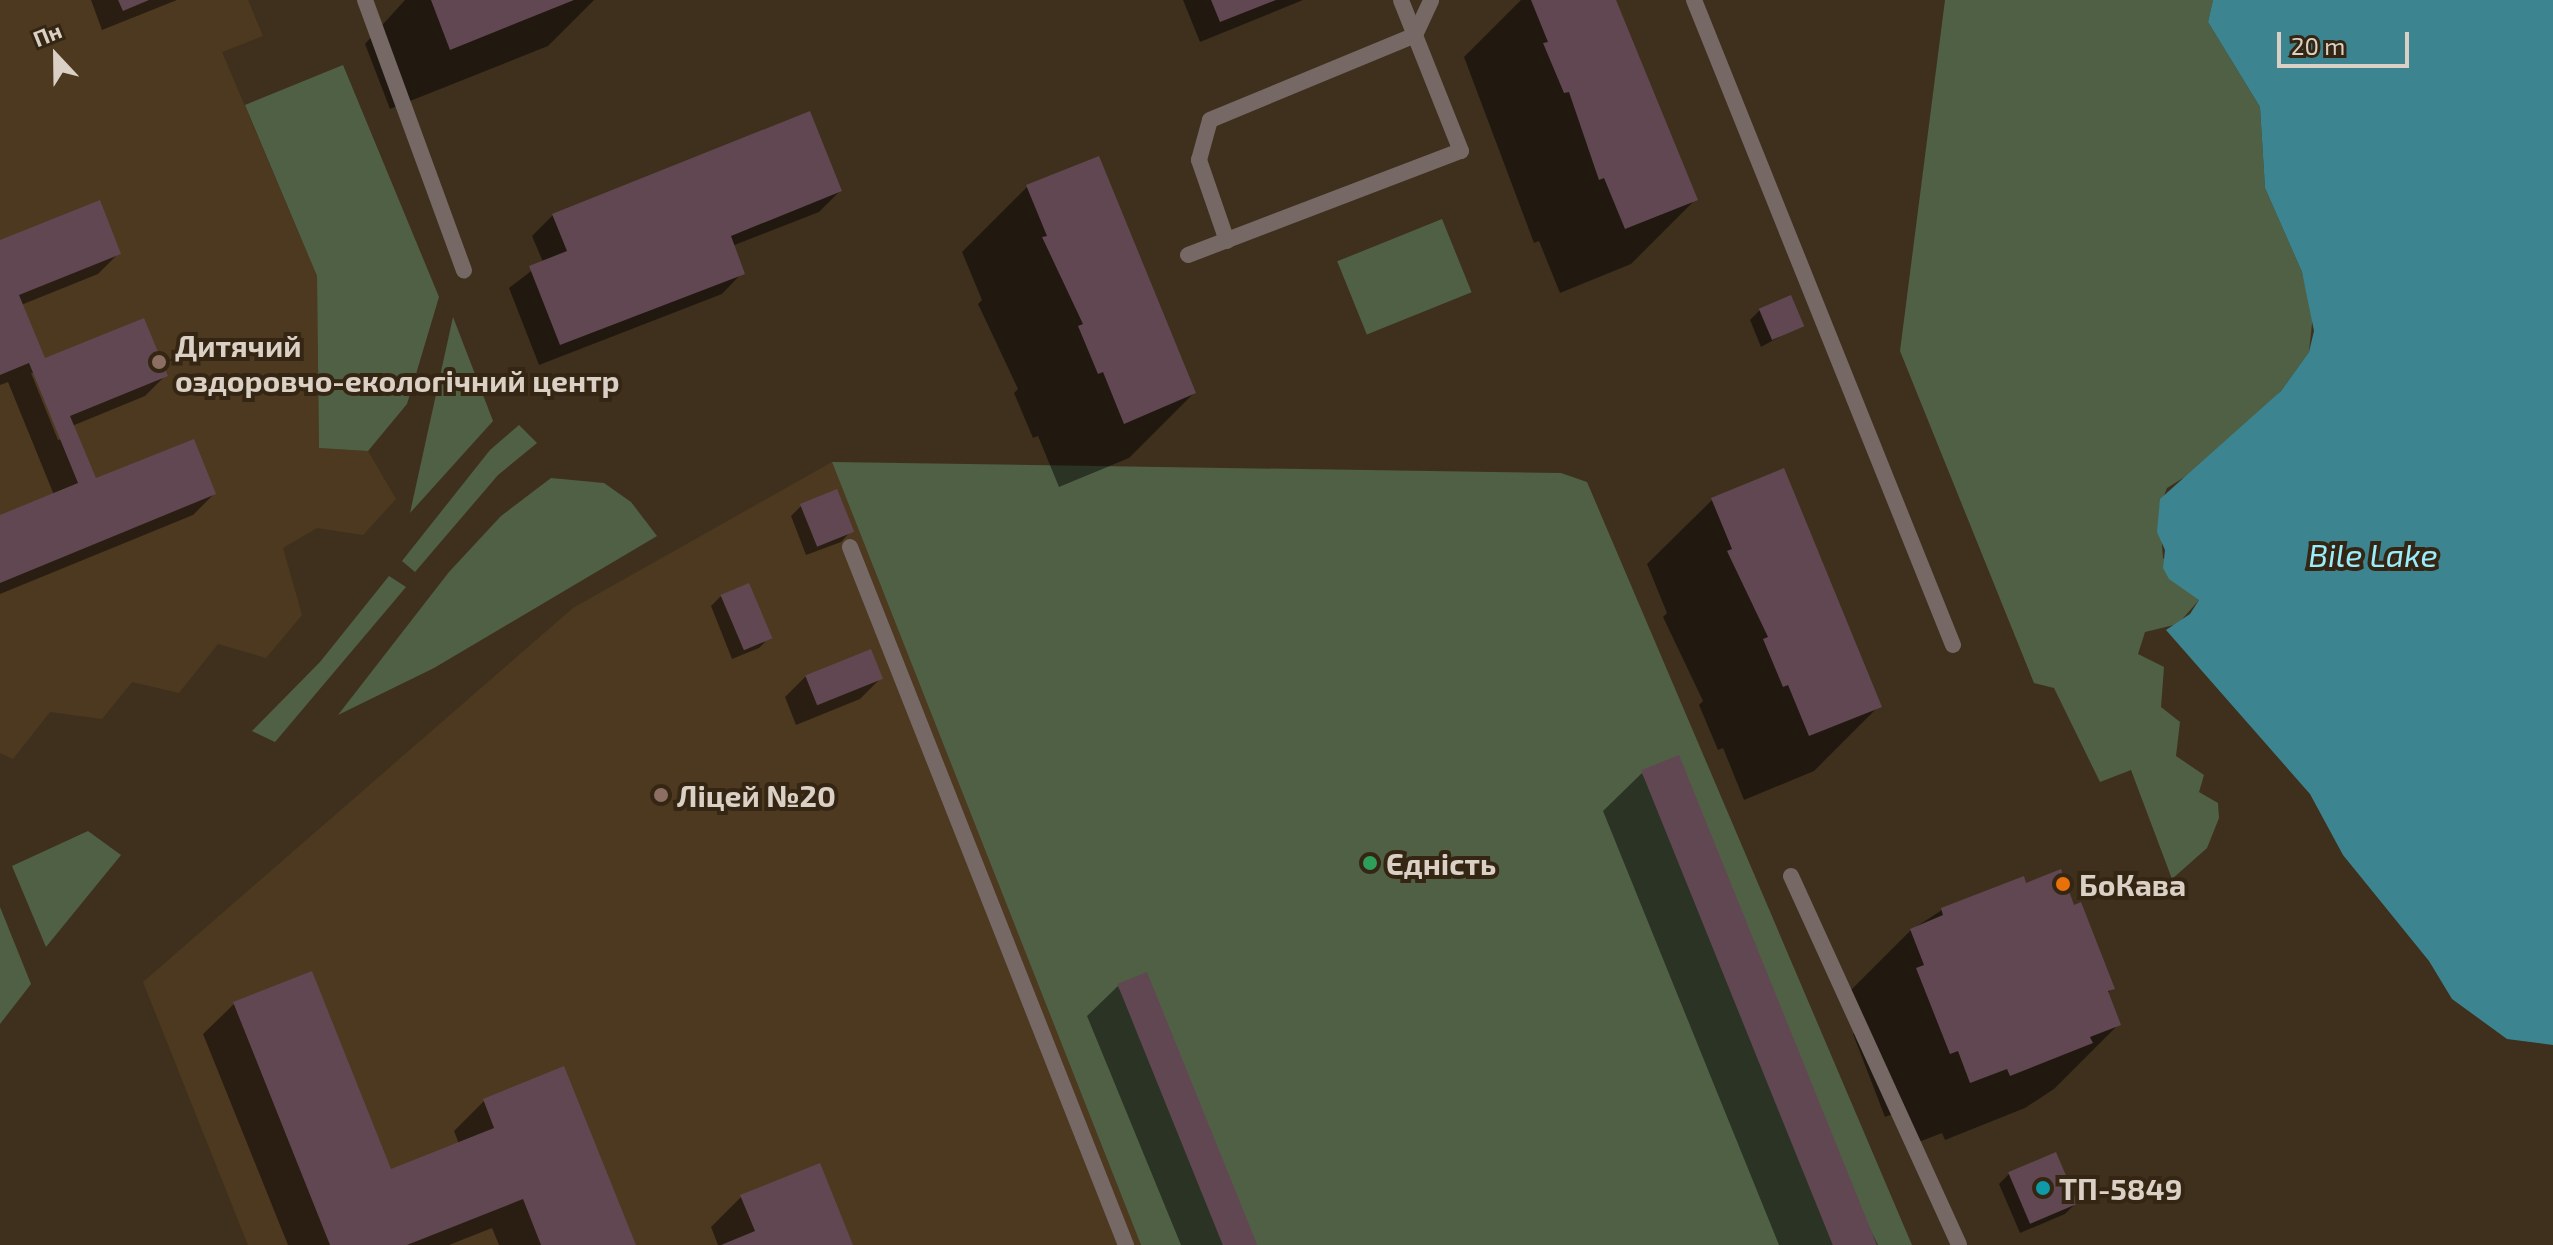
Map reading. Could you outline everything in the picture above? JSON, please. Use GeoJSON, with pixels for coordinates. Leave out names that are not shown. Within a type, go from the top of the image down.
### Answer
{"type":"FeatureCollection","features":[{"type":"Feature","properties":{"kind":"lane"},"geometry":{"type":"LineString","coordinates":[[365,0],[464,270]]}},
{"type":"Feature","properties":{"kind":"lane"},"geometry":{"type":"LineString","coordinates":[[1188,255],[1461,151],[1401,0]]}},
{"type":"Feature","properties":{"kind":"lane"},"geometry":{"type":"LineString","coordinates":[[1227,241],[1199,160],[1210,120],[1415,35],[1431,0]]}},
{"type":"Feature","properties":{"kind":"lane"},"geometry":{"type":"LineString","coordinates":[[1694,0],[1953,645]]}},
{"type":"Feature","properties":{"kind":"lane"},"geometry":{"type":"LineString","coordinates":[[850,547],[1126,1245]]}},
{"type":"Feature","properties":{"kind":"lane"},"geometry":{"type":"LineString","coordinates":[[1791,876],[1959,1245]]}},
{"type":"Feature","properties":{"kind":"shaded area","name":"Дитячий оздоровчо-екологічний центр"},"geometry":{"type":"Polygon","coordinates":[[[0,0],[248,0],[263,36],[222,52],[317,276],[319,448],[368,451],[396,499],[363,535],[317,528],[283,548],[302,615],[266,658],[218,644],[179,693],[132,682],[102,719],[50,712],[13,759],[0,753],[0,0]]]}},
{"type":"Feature","properties":{"kind":"shaded area","name":"Ліцей №20"},"geometry":{"type":"Polygon","coordinates":[[[832,462],[1141,1245],[248,1245],[143,982],[573,608],[832,462]]]}},
{"type":"Feature","properties":{"kind":"green space"},"geometry":{"type":"Polygon","coordinates":[[[1945,0],[2213,0],[2208,22],[2260,107],[2265,188],[2302,272],[2313,314],[2309,352],[2281,391],[2204,465],[2167,488],[2159,509],[2163,558],[2199,600],[2178,624],[2145,632],[2138,654],[2164,667],[2161,707],[2180,722],[2176,756],[2204,775],[2199,792],[2218,803],[2219,818],[2207,848],[2172,879],[2131,770],[2100,782],[2054,688],[2034,683],[1900,351],[1945,0]]]}},
{"type":"Feature","properties":{"kind":"green space"},"geometry":{"type":"Polygon","coordinates":[[[343,65],[439,297],[407,404],[368,451],[319,448],[317,276],[245,105],[343,65]]]}},
{"type":"Feature","properties":{"kind":"green space"},"geometry":{"type":"Polygon","coordinates":[[[1442,219],[1472,292],[1367,335],[1337,261],[1442,219]]]}},
{"type":"Feature","properties":{"kind":"green space"},"geometry":{"type":"Polygon","coordinates":[[[453,317],[493,421],[410,513],[453,317]]]}},
{"type":"Feature","properties":{"kind":"green space"},"geometry":{"type":"Polygon","coordinates":[[[519,425],[537,443],[498,475],[415,572],[402,561],[490,450],[519,425]]]}},
{"type":"Feature","properties":{"kind":"green space","name":"Єдність"},"geometry":{"type":"Polygon","coordinates":[[[832,462],[1561,473],[1587,482],[1912,1245],[1141,1245],[832,462]]]}},
{"type":"Feature","properties":{"kind":"green space"},"geometry":{"type":"Polygon","coordinates":[[[551,478],[604,483],[631,502],[657,536],[434,668],[338,715],[449,572],[501,516],[551,478]]]}},
{"type":"Feature","properties":{"kind":"green space"},"geometry":{"type":"Polygon","coordinates":[[[389,576],[406,587],[275,742],[252,731],[320,662],[389,576]]]}},
{"type":"Feature","properties":{"kind":"green space"},"geometry":{"type":"Polygon","coordinates":[[[88,831],[121,855],[46,947],[12,866],[88,831]]]}},
{"type":"Feature","properties":{"kind":"green space"},"geometry":{"type":"Polygon","coordinates":[[[0,907],[31,984],[0,1024],[0,907]]]}},
{"type":"Feature","properties":{"kind":"water","name":"Bile Lake"},"geometry":{"type":"Polygon","coordinates":[[[2213,0],[2553,0],[2553,1045],[2507,1039],[2452,999],[2429,961],[2343,855],[2310,794],[2166,630],[2190,614],[2199,600],[2169,579],[2163,568],[2165,550],[2157,532],[2160,499],[2281,391],[2309,352],[2314,331],[2302,272],[2265,188],[2260,107],[2208,22],[2213,0]]]}},
{"type":"Feature","properties":{"kind":"building"},"geometry":{"type":"Polygon","coordinates":[[[118,0],[149,0],[123,11],[118,0]]]}},
{"type":"Feature","properties":{"kind":"building"},"geometry":{"type":"Polygon","coordinates":[[[431,0],[574,0],[450,50],[431,0]]]}},
{"type":"Feature","properties":{"kind":"building"},"geometry":{"type":"Polygon","coordinates":[[[1211,0],[1276,0],[1220,22],[1211,0]]]}},
{"type":"Feature","properties":{"kind":"building"},"geometry":{"type":"Polygon","coordinates":[[[1531,0],[1616,0],[1698,200],[1625,229],[1604,178],[1599,180],[1569,92],[1564,93],[1543,43],[1548,42],[1531,0]]]}},
{"type":"Feature","properties":{"kind":"building"},"geometry":{"type":"Polygon","coordinates":[[[810,111],[842,191],[731,236],[745,274],[560,345],[529,266],[567,251],[552,214],[810,111]]]}},
{"type":"Feature","properties":{"kind":"building"},"geometry":{"type":"Polygon","coordinates":[[[1099,156],[1196,393],[1124,424],[1103,372],[1098,374],[1078,326],[1083,324],[1042,237],[1047,236],[1026,185],[1099,156]]]}},
{"type":"Feature","properties":{"kind":"building"},"geometry":{"type":"Polygon","coordinates":[[[100,200],[121,254],[19,295],[45,358],[144,318],[168,376],[70,416],[96,478],[194,439],[216,494],[0,583],[0,515],[78,483],[29,363],[0,375],[0,240],[100,200]]]}},
{"type":"Feature","properties":{"kind":"building"},"geometry":{"type":"Polygon","coordinates":[[[1791,295],[1804,326],[1772,340],[1759,309],[1791,295]]]}},
{"type":"Feature","properties":{"kind":"building"},"geometry":{"type":"Polygon","coordinates":[[[1784,468],[1882,707],[1809,736],[1788,685],[1783,687],[1763,639],[1768,637],[1727,551],[1732,549],[1711,498],[1784,468]]]}},
{"type":"Feature","properties":{"kind":"building"},"geometry":{"type":"Polygon","coordinates":[[[837,489],[854,532],[817,547],[800,504],[837,489]]]}},
{"type":"Feature","properties":{"kind":"building"},"geometry":{"type":"Polygon","coordinates":[[[749,583],[772,638],[744,650],[720,595],[749,583]]]}},
{"type":"Feature","properties":{"kind":"building"},"geometry":{"type":"Polygon","coordinates":[[[871,649],[883,679],[817,705],[805,676],[871,649]]]}},
{"type":"Feature","properties":{"kind":"building"},"geometry":{"type":"Polygon","coordinates":[[[1679,755],[1877,1245],[1833,1245],[1641,770],[1679,755]]]}},
{"type":"Feature","properties":{"kind":"building"},"geometry":{"type":"Polygon","coordinates":[[[2061,869],[2074,905],[2081,902],[2115,989],[2108,991],[2121,1025],[2090,1037],[2093,1043],[2010,1076],[2007,1069],[1970,1083],[1958,1051],[1950,1054],[1916,968],[1924,965],[1910,929],[1943,915],[1941,908],[2024,876],[2026,883],[2061,869]]]}},
{"type":"Feature","properties":{"kind":"building"},"geometry":{"type":"Polygon","coordinates":[[[312,971],[391,1169],[494,1128],[483,1099],[564,1066],[636,1245],[541,1245],[523,1199],[407,1245],[330,1245],[233,1002],[312,971]]]}},
{"type":"Feature","properties":{"kind":"building"},"geometry":{"type":"Polygon","coordinates":[[[1147,972],[1257,1245],[1223,1245],[1117,984],[1147,972]]]}},
{"type":"Feature","properties":{"kind":"building","name":"ТП-5849"},"geometry":{"type":"Polygon","coordinates":[[[2056,1152],[2078,1204],[2030,1224],[2008,1172],[2056,1152]]]}},
{"type":"Feature","properties":{"kind":"building"},"geometry":{"type":"Polygon","coordinates":[[[820,1163],[853,1245],[721,1245],[755,1231],[740,1195],[820,1163]]]}},
{"type":"Feature","properties":{"kind":"place","name":"Дитячий оздоровчо-екологічний центр"},"geometry":{"type":"Point","coordinates":[159,362]}},
{"type":"Feature","properties":{"kind":"place","name":"Ліцей №20"},"geometry":{"type":"Point","coordinates":[661,795]}},
{"type":"Feature","properties":{"kind":"place","name":"Єдність"},"geometry":{"type":"Point","coordinates":[1370,863]}},
{"type":"Feature","properties":{"kind":"place","name":"БоКава"},"geometry":{"type":"Point","coordinates":[2063,884]}},
{"type":"Feature","properties":{"kind":"place","name":"ТП-5849"},"geometry":{"type":"Point","coordinates":[2043,1188]}}]}
